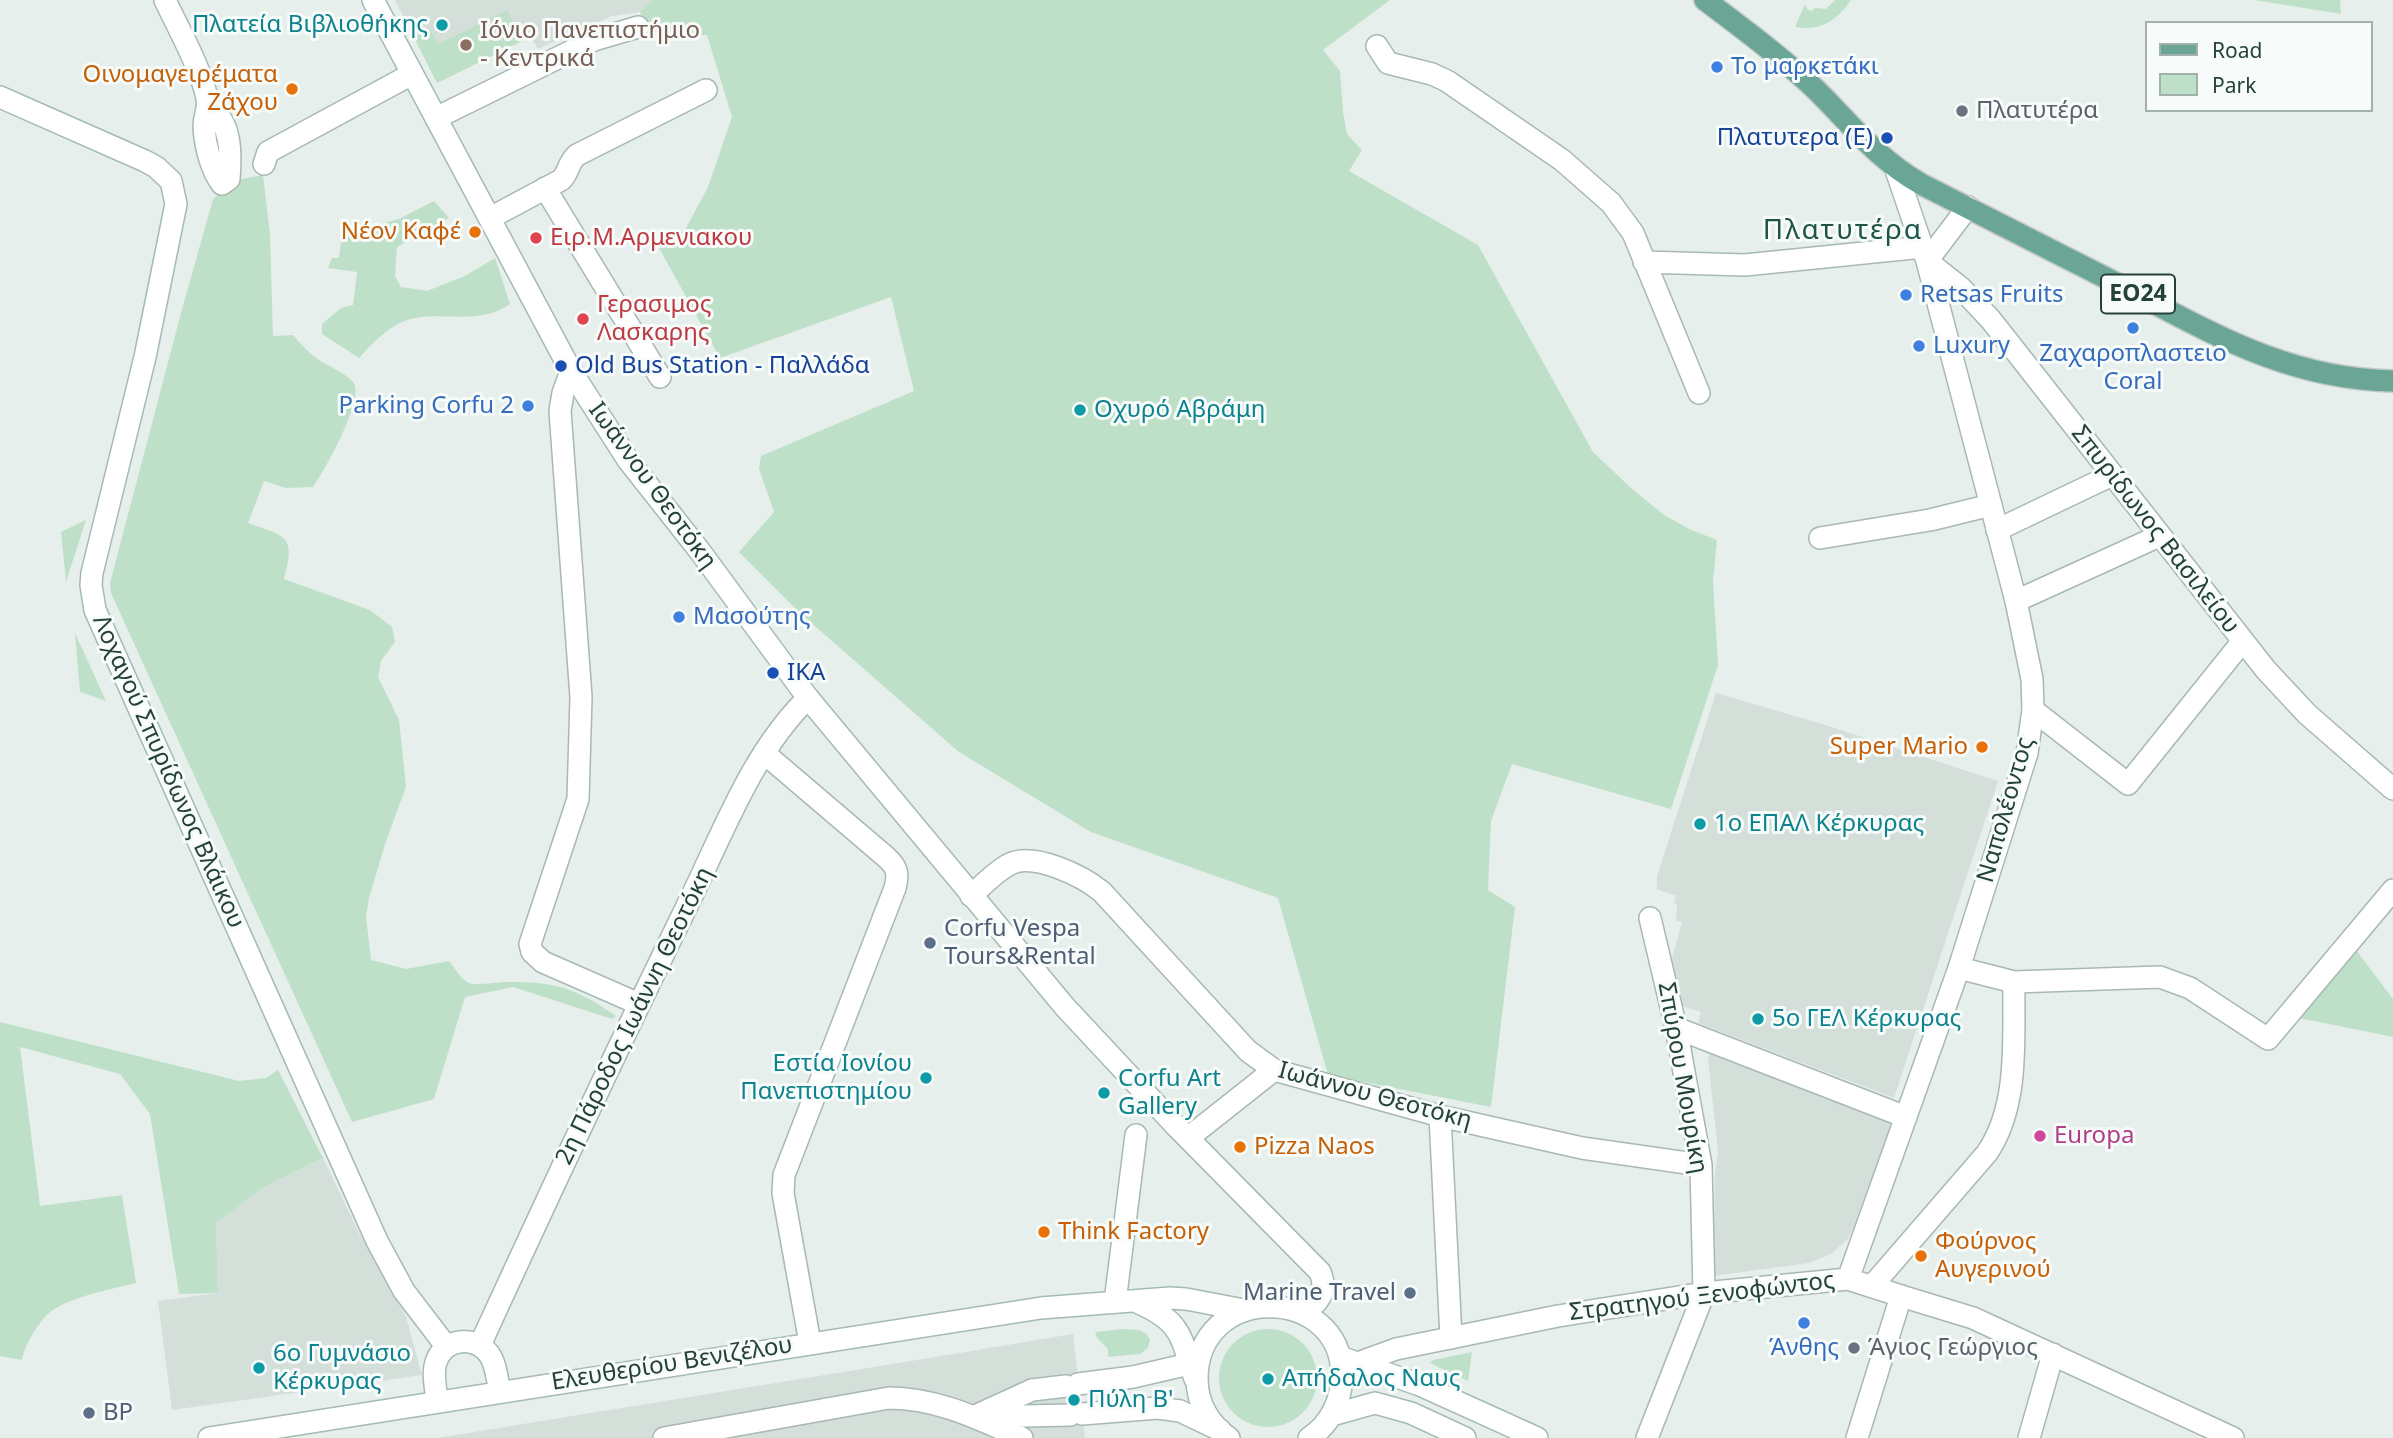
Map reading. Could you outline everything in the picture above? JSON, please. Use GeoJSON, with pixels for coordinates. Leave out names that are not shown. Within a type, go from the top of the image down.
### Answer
{"type":"FeatureCollection","features":[{"type":"Feature","properties":{"kind":"main road","name":"ΕΟ24"},"geometry":{"type":"LineString","coordinates":[[1705,0],[1810,84],[1896,170],[2251,351],[2320,373],[2355,379],[2393,381]]}},
{"type":"Feature","properties":{"kind":"street"},"geometry":{"type":"LineString","coordinates":[[165,0],[205,88],[209,108]]}},
{"type":"Feature","properties":{"kind":"street","name":"Ιωάννου Θεοτόκη"},"geometry":{"type":"LineString","coordinates":[[373,0],[571,371],[628,460],[699,550],[808,698],[1065,1007],[1188,1138],[1320,1272],[1323,1277],[1320,1298],[1314,1307],[1301,1312]]}},
{"type":"Feature","properties":{"kind":"street"},"geometry":{"type":"LineString","coordinates":[[436,118],[594,40],[638,27]]}},
{"type":"Feature","properties":{"kind":"street"},"geometry":{"type":"LineString","coordinates":[[1377,46],[1388,63],[1432,74],[1447,82],[1572,168],[1604,196],[1633,233],[1699,393]]}},
{"type":"Feature","properties":{"kind":"street"},"geometry":{"type":"LineString","coordinates":[[264,164],[268,152],[412,74]]}},
{"type":"Feature","properties":{"kind":"street"},"geometry":{"type":"LineString","coordinates":[[490,218],[564,177],[570,162],[577,155],[706,90]]}},
{"type":"Feature","properties":{"kind":"street","name":"Λοχαγού Σπυρίδωνος Βλάικου"},"geometry":{"type":"LineString","coordinates":[[0,97],[145,161],[171,181],[176,204],[170,240],[145,357],[92,573],[95,610],[377,1241],[404,1292],[446,1346]]}},
{"type":"Feature","properties":{"kind":"street","name":"Ναπολέοντος"},"geometry":{"type":"LineString","coordinates":[[1848,1279],[1959,968],[2027,753],[2032,710],[2032,679],[2016,601],[1925,254],[1896,170]]}},
{"type":"Feature","properties":{"kind":"street"},"geometry":{"type":"LineString","coordinates":[[545,188],[660,377]]}},
{"type":"Feature","properties":{"kind":"street"},"geometry":{"type":"LineString","coordinates":[[1644,262],[1745,265],[1925,254],[1968,207]]}},
{"type":"Feature","properties":{"kind":"street","name":"Σπυρίδωνος Βασιλείου"},"geometry":{"type":"LineString","coordinates":[[1925,254],[1986,314],[2242,642],[2307,714],[2393,789]]}},
{"type":"Feature","properties":{"kind":"street"},"geometry":{"type":"LineString","coordinates":[[571,371],[560,411],[581,697],[578,799],[530,944],[532,951],[543,962],[639,1004]]}},
{"type":"Feature","properties":{"kind":"street"},"geometry":{"type":"LineString","coordinates":[[1997,530],[2112,475]]}},
{"type":"Feature","properties":{"kind":"street"},"geometry":{"type":"LineString","coordinates":[[1820,538],[1930,520],[1991,505]]}},
{"type":"Feature","properties":{"kind":"street"},"geometry":{"type":"LineString","coordinates":[[2016,601],[2159,536]]}},
{"type":"Feature","properties":{"kind":"street"},"geometry":{"type":"LineString","coordinates":[[2032,710],[2128,784],[2242,642]]}},
{"type":"Feature","properties":{"kind":"street","name":"2η Πάροδος Ιωάννη Θεοτόκη"},"geometry":{"type":"LineString","coordinates":[[480,1345],[639,1004],[764,753],[783,724],[808,698]]}},
{"type":"Feature","properties":{"kind":"street"},"geometry":{"type":"LineString","coordinates":[[764,753],[886,857],[896,867],[898,877],[784,1175],[783,1193],[810,1343]]}},
{"type":"Feature","properties":{"kind":"street","name":"Ιωάννου Θεοτόκη"},"geometry":{"type":"LineString","coordinates":[[971,895],[1011,863],[1021,861],[1061,869],[1084,879],[1102,892],[1248,1051],[1274,1070],[1440,1116],[1592,1150],[1701,1165]]}},
{"type":"Feature","properties":{"kind":"street"},"geometry":{"type":"LineString","coordinates":[[1959,968],[2014,982],[2160,977],[2190,988],[2268,1039],[2393,890]]}},
{"type":"Feature","properties":{"kind":"street","name":"Σπύρου Μουρίκη"},"geometry":{"type":"LineString","coordinates":[[1647,1438],[1704,1293],[1701,1165],[1676,1028],[1650,918]]}},
{"type":"Feature","properties":{"kind":"street"},"geometry":{"type":"LineString","coordinates":[[1872,1286],[1981,1160],[1995,1140],[2003,1119],[2011,1076],[2014,982]]}},
{"type":"Feature","properties":{"kind":"street"},"geometry":{"type":"LineString","coordinates":[[1676,1028],[1906,1117]]}},
{"type":"Feature","properties":{"kind":"street"},"geometry":{"type":"LineString","coordinates":[[1188,1138],[1274,1070]]}},
{"type":"Feature","properties":{"kind":"street"},"geometry":{"type":"LineString","coordinates":[[1440,1116],[1451,1338]]}},
{"type":"Feature","properties":{"kind":"street"},"geometry":{"type":"LineString","coordinates":[[1115,1302],[1136,1135]]}},
{"type":"Feature","properties":{"kind":"street","name":"Στρατηγού Ξενοφώντος"},"geometry":{"type":"LineString","coordinates":[[1347,1360],[1558,1316],[1704,1293],[1848,1279],[1973,1318],[2233,1438]]}},
{"type":"Feature","properties":{"kind":"street"},"geometry":{"type":"LineString","coordinates":[[1857,1438],[1901,1296]]}},
{"type":"Feature","properties":{"kind":"street","name":"Ελευθερίου Βενιζέλου"},"geometry":{"type":"LineString","coordinates":[[209,1438],[1041,1308],[1186,1299],[1244,1310],[1266,1306],[1301,1312]]}},
{"type":"Feature","properties":{"kind":"street"},"geometry":{"type":"LineString","coordinates":[[1137,1301],[1172,1322],[1179,1332],[1202,1406],[1224,1434]]}},
{"type":"Feature","properties":{"kind":"street"},"geometry":{"type":"LineString","coordinates":[[1197,1385],[1197,1368],[1205,1343],[1219,1325],[1244,1310]]}},
{"type":"Feature","properties":{"kind":"street"},"geometry":{"type":"LineString","coordinates":[[1301,1312],[1324,1330],[1347,1360],[1420,1385],[1537,1438]]}},
{"type":"Feature","properties":{"kind":"street"},"geometry":{"type":"LineString","coordinates":[[437,1401],[434,1364],[446,1346],[467,1340],[480,1345],[491,1355],[500,1391]]}},
{"type":"Feature","properties":{"kind":"street"},"geometry":{"type":"LineString","coordinates":[[2029,1438],[2053,1354]]}},
{"type":"Feature","properties":{"kind":"street"},"geometry":{"type":"LineString","coordinates":[[1309,1438],[1321,1429],[1332,1415],[1347,1360]]}},
{"type":"Feature","properties":{"kind":"street"},"geometry":{"type":"LineString","coordinates":[[973,1417],[1032,1390],[1133,1377],[1189,1364]]}},
{"type":"Feature","properties":{"kind":"street"},"geometry":{"type":"LineString","coordinates":[[664,1438],[889,1398],[912,1398],[937,1403],[1022,1438]]}},
{"type":"Feature","properties":{"kind":"street"},"geometry":{"type":"LineString","coordinates":[[1332,1415],[1375,1403],[1411,1413],[1465,1438]]}},
{"type":"Feature","properties":{"kind":"street"},"geometry":{"type":"LineString","coordinates":[[973,1417],[1158,1408],[1180,1411],[1224,1434]]}},
{"type":"Feature","properties":{"kind":"shaded area","name":"Ιόνιο Πανεπιστήμιο - Κεντρικά"},"geometry":{"type":"Polygon","coordinates":[[[395,0],[653,0],[640,12],[612,16],[538,49],[531,37],[437,83],[395,0]]]}},
{"type":"Feature","properties":{"kind":"shaded area"},"geometry":{"type":"Polygon","coordinates":[[[1716,693],[1998,781],[1894,1098],[1698,1023],[1701,1012],[1682,1006],[1671,962],[1682,922],[1676,921],[1676,896],[1657,889],[1657,876],[1716,693]]]}},
{"type":"Feature","properties":{"kind":"shaded area"},"geometry":{"type":"Polygon","coordinates":[[[1710,1053],[1893,1120],[1848,1239],[1831,1254],[1809,1263],[1713,1276],[1715,1173],[1718,1152],[1708,1058],[1710,1053]]]}},
{"type":"Feature","properties":{"kind":"shaded area"},"geometry":{"type":"Polygon","coordinates":[[[323,1158],[359,1233],[406,1317],[422,1375],[172,1410],[158,1301],[218,1293],[216,1223],[264,1187],[323,1158]]]}},
{"type":"Feature","properties":{"kind":"shaded area"},"geometry":{"type":"Polygon","coordinates":[[[1073,1334],[1085,1438],[437,1438],[954,1354],[1073,1334]]]}},
{"type":"Feature","properties":{"kind":"green space"},"geometry":{"type":"Polygon","coordinates":[[[653,0],[1390,0],[1323,50],[1340,71],[1347,134],[1362,150],[1349,171],[1478,245],[1593,452],[1664,515],[1717,540],[1713,581],[1718,665],[1671,809],[1512,764],[1491,821],[1488,890],[1515,907],[1491,1107],[1328,1075],[1278,898],[1091,832],[959,752],[800,613],[739,552],[774,512],[759,469],[761,456],[914,391],[891,297],[720,358],[659,248],[686,228],[708,187],[732,117],[707,35],[647,36],[640,12],[653,0]]]}},
{"type":"Feature","properties":{"kind":"green space"},"geometry":{"type":"Polygon","coordinates":[[[1835,0],[1851,0],[1827,23],[1812,28],[1795,27],[1805,4],[1808,10],[1812,11],[1815,8],[1826,9],[1835,0]]]}},
{"type":"Feature","properties":{"kind":"green space"},"geometry":{"type":"Polygon","coordinates":[[[2255,0],[2340,0],[2341,14],[2255,0]]]}},
{"type":"Feature","properties":{"kind":"green space"},"geometry":{"type":"Polygon","coordinates":[[[507,10],[523,40],[437,83],[414,37],[430,29],[438,44],[507,10]]]}},
{"type":"Feature","properties":{"kind":"green space"},"geometry":{"type":"Polygon","coordinates":[[[263,175],[270,234],[273,336],[293,335],[316,358],[350,378],[355,390],[349,418],[313,487],[286,488],[264,481],[248,523],[272,531],[285,540],[289,554],[284,579],[370,610],[392,627],[395,642],[381,661],[378,677],[399,720],[406,787],[369,898],[366,916],[371,960],[406,969],[449,961],[468,983],[510,982],[554,986],[578,993],[616,1016],[612,1019],[513,987],[465,997],[434,1099],[352,1122],[111,593],[110,583],[213,199],[237,180],[263,175]]]}},
{"type":"Feature","properties":{"kind":"green space"},"geometry":{"type":"Polygon","coordinates":[[[434,201],[449,218],[397,247],[395,276],[401,287],[427,291],[465,276],[495,258],[510,304],[499,310],[475,316],[407,320],[384,333],[359,358],[322,334],[322,324],[341,308],[353,305],[357,272],[328,268],[332,258],[339,258],[342,234],[399,219],[434,201]]]}},
{"type":"Feature","properties":{"kind":"green space"},"geometry":{"type":"Polygon","coordinates":[[[86,520],[66,582],[61,532],[86,520]]]}},
{"type":"Feature","properties":{"kind":"green space"},"geometry":{"type":"Polygon","coordinates":[[[75,633],[106,701],[80,692],[75,633]]]}},
{"type":"Feature","properties":{"kind":"green space"},"geometry":{"type":"Polygon","coordinates":[[[2353,946],[2393,999],[2393,1037],[2299,1018],[2353,946]]]}},
{"type":"Feature","properties":{"kind":"green space"},"geometry":{"type":"Polygon","coordinates":[[[0,1022],[239,1081],[266,1078],[278,1070],[323,1158],[264,1187],[216,1223],[218,1293],[179,1294],[150,1114],[120,1074],[20,1047],[40,1206],[122,1195],[136,1283],[62,1305],[48,1314],[38,1326],[22,1360],[0,1356],[0,1022]]]}},
{"type":"Feature","properties":{"kind":"green space"},"geometry":{"type":"Polygon","coordinates":[[[1268,1329],[1287,1332],[1303,1343],[1314,1359],[1317,1378],[1314,1397],[1303,1413],[1287,1424],[1268,1427],[1249,1424],[1233,1413],[1222,1397],[1219,1378],[1222,1359],[1233,1343],[1249,1332],[1268,1329]]]}},
{"type":"Feature","properties":{"kind":"green space"},"geometry":{"type":"Polygon","coordinates":[[[1139,1330],[1147,1334],[1150,1340],[1148,1348],[1140,1354],[1108,1357],[1108,1349],[1095,1332],[1139,1330]]]}},
{"type":"Feature","properties":{"kind":"green space"},"geometry":{"type":"Polygon","coordinates":[[[1472,1352],[1468,1381],[1430,1363],[1433,1360],[1472,1352]]]}},
{"type":"Feature","properties":{"kind":"place","name":"Πλατεία Βιβλιοθήκης"},"geometry":{"type":"Point","coordinates":[442,25]}},
{"type":"Feature","properties":{"kind":"place","name":"Ιόνιο Πανεπιστήμιο - Κεντρικά"},"geometry":{"type":"Point","coordinates":[466,45]}},
{"type":"Feature","properties":{"kind":"place","name":"Το μαρκετάκι"},"geometry":{"type":"Point","coordinates":[1717,67]}},
{"type":"Feature","properties":{"kind":"place","name":"Οινομαγειρέματα Ζάχου"},"geometry":{"type":"Point","coordinates":[292,89]}},
{"type":"Feature","properties":{"kind":"place","name":"Πλατυτέρα"},"geometry":{"type":"Point","coordinates":[1962,111]}},
{"type":"Feature","properties":{"kind":"place","name":"Πλατυτερα (E)"},"geometry":{"type":"Point","coordinates":[1887,138]}},
{"type":"Feature","properties":{"kind":"place","name":"Νέον Καφέ"},"geometry":{"type":"Point","coordinates":[475,232]}},
{"type":"Feature","properties":{"kind":"place","name":"Ειρ.Μ.Αρμενιακου"},"geometry":{"type":"Point","coordinates":[536,238]}},
{"type":"Feature","properties":{"kind":"place","name":"Retsas Fruits"},"geometry":{"type":"Point","coordinates":[1906,295]}},
{"type":"Feature","properties":{"kind":"place","name":"Γερασιμος Λασκαρης"},"geometry":{"type":"Point","coordinates":[583,319]}},
{"type":"Feature","properties":{"kind":"place","name":"Ζαχαροπλαστειο Coral"},"geometry":{"type":"Point","coordinates":[2133,328]}},
{"type":"Feature","properties":{"kind":"place","name":"Luxury"},"geometry":{"type":"Point","coordinates":[1919,346]}},
{"type":"Feature","properties":{"kind":"place","name":"Old Bus Station - Παλλάδα"},"geometry":{"type":"Point","coordinates":[561,366]}},
{"type":"Feature","properties":{"kind":"place","name":"Parking Corfu 2"},"geometry":{"type":"Point","coordinates":[528,406]}},
{"type":"Feature","properties":{"kind":"place","name":"Οχυρό Αβράμη"},"geometry":{"type":"Point","coordinates":[1080,410]}},
{"type":"Feature","properties":{"kind":"place","name":"Μασούτης"},"geometry":{"type":"Point","coordinates":[679,617]}},
{"type":"Feature","properties":{"kind":"place","name":"ΙΚΑ"},"geometry":{"type":"Point","coordinates":[773,673]}},
{"type":"Feature","properties":{"kind":"place","name":"Super Mario"},"geometry":{"type":"Point","coordinates":[1982,747]}},
{"type":"Feature","properties":{"kind":"place","name":"1ο ΕΠΑΛ Κέρκυρας"},"geometry":{"type":"Point","coordinates":[1700,824]}},
{"type":"Feature","properties":{"kind":"place","name":"Corfu Vespa Tours&Rental"},"geometry":{"type":"Point","coordinates":[930,943]}},
{"type":"Feature","properties":{"kind":"place","name":"5ο ΓΕΛ Κέρκυρας"},"geometry":{"type":"Point","coordinates":[1758,1019]}},
{"type":"Feature","properties":{"kind":"place","name":"Εστία Ιονίου Πανεπιστημίου"},"geometry":{"type":"Point","coordinates":[926,1078]}},
{"type":"Feature","properties":{"kind":"place","name":"Corfu Art Gallery"},"geometry":{"type":"Point","coordinates":[1104,1093]}},
{"type":"Feature","properties":{"kind":"place","name":"Europa"},"geometry":{"type":"Point","coordinates":[2040,1136]}},
{"type":"Feature","properties":{"kind":"place","name":"Pizza Naos"},"geometry":{"type":"Point","coordinates":[1240,1147]}},
{"type":"Feature","properties":{"kind":"place","name":"Think Factory"},"geometry":{"type":"Point","coordinates":[1044,1232]}},
{"type":"Feature","properties":{"kind":"place","name":"Φούρνος Αυγερινού"},"geometry":{"type":"Point","coordinates":[1921,1256]}},
{"type":"Feature","properties":{"kind":"place","name":"Marine Travel"},"geometry":{"type":"Point","coordinates":[1410,1293]}},
{"type":"Feature","properties":{"kind":"place","name":"Άνθης"},"geometry":{"type":"Point","coordinates":[1804,1323]}},
{"type":"Feature","properties":{"kind":"place","name":"Άγιος Γεώργιος"},"geometry":{"type":"Point","coordinates":[1854,1348]}},
{"type":"Feature","properties":{"kind":"place","name":"6ο Γυμνάσιο Κέρκυρας"},"geometry":{"type":"Point","coordinates":[259,1368]}},
{"type":"Feature","properties":{"kind":"place","name":"Απήδαλος Ναυς"},"geometry":{"type":"Point","coordinates":[1268,1379]}},
{"type":"Feature","properties":{"kind":"place","name":"Πύλη Β'"},"geometry":{"type":"Point","coordinates":[1074,1400]}},
{"type":"Feature","properties":{"kind":"place","name":"BP"},"geometry":{"type":"Point","coordinates":[89,1413]}},
{"type":"Feature","properties":{"kind":"district","name":"Πλατυτέρα"},"geometry":{"type":"Point","coordinates":[1843,231]}}]}
